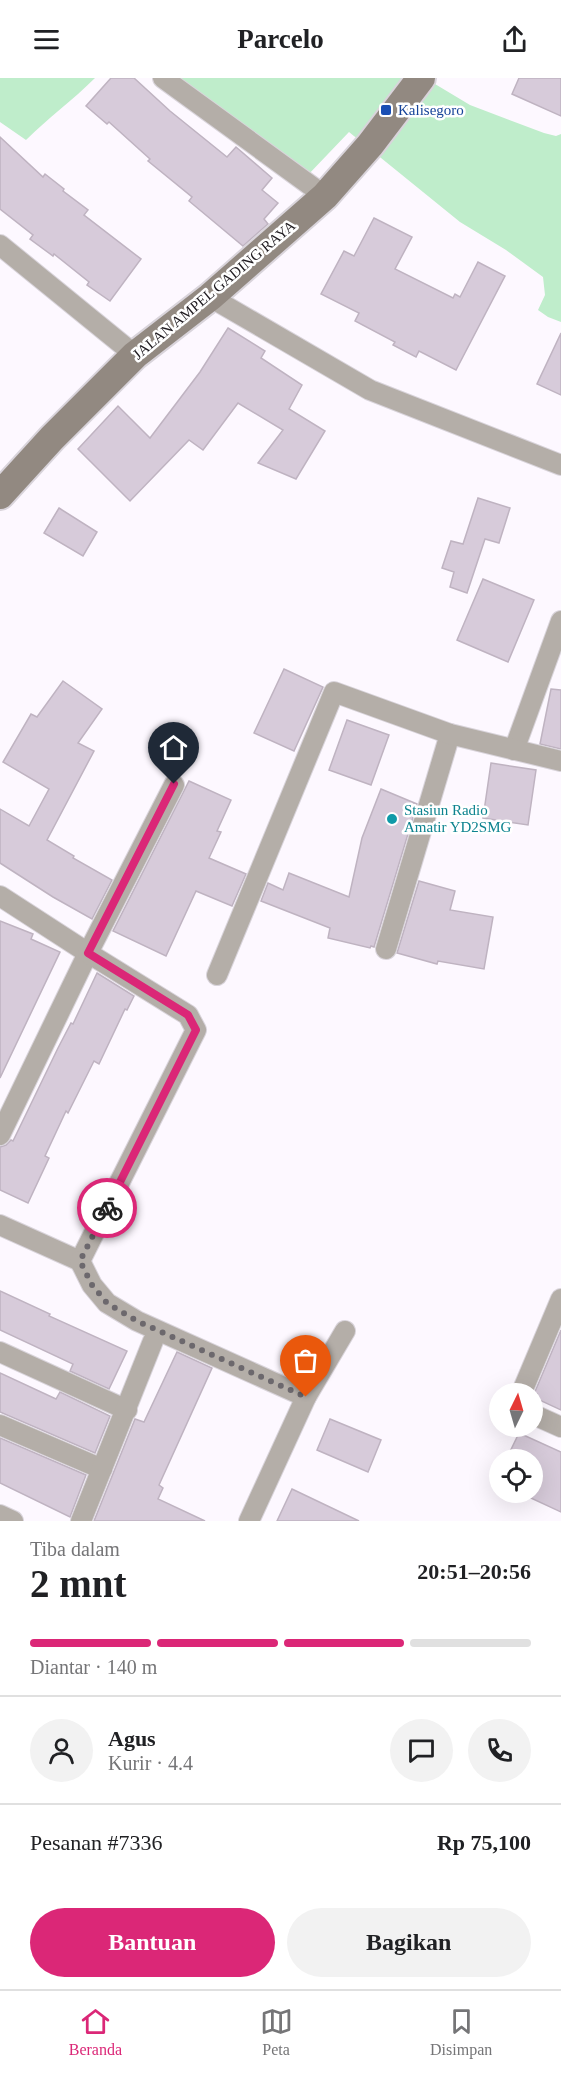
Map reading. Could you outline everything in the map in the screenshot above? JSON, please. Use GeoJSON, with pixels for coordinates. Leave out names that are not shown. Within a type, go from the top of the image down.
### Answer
{"type":"FeatureCollection","features":[{"type":"Feature","properties":{"kind":"main road","name":"JALAN AMPEL GADING RAYA"},"geometry":{"type":"LineString","coordinates":[[0,495],[52,438],[135,355],[210,297],[325,196],[370,145],[421,78]]}},
{"type":"Feature","properties":{"kind":"street"},"geometry":{"type":"LineString","coordinates":[[163,78],[325,196]]}},
{"type":"Feature","properties":{"kind":"street"},"geometry":{"type":"LineString","coordinates":[[0,245],[135,355]]}},
{"type":"Feature","properties":{"kind":"street"},"geometry":{"type":"LineString","coordinates":[[210,297],[370,390],[561,465]]}},
{"type":"Feature","properties":{"kind":"street"},"geometry":{"type":"LineString","coordinates":[[514,750],[561,621]]}},
{"type":"Feature","properties":{"kind":"street"},"geometry":{"type":"LineString","coordinates":[[217,975],[334,692],[450,734],[561,761]]}},
{"type":"Feature","properties":{"kind":"street"},"geometry":{"type":"LineString","coordinates":[[386,949],[450,734]]}},
{"type":"Feature","properties":{"kind":"street"},"geometry":{"type":"LineString","coordinates":[[0,1135],[88,953],[174,784]]}},
{"type":"Feature","properties":{"kind":"street"},"geometry":{"type":"LineString","coordinates":[[0,896],[188,1015],[196,1030],[80,1261]]}},
{"type":"Feature","properties":{"kind":"street"},"geometry":{"type":"LineString","coordinates":[[0,1225],[80,1261],[92,1285],[107,1303],[137,1321],[306,1397]]}},
{"type":"Feature","properties":{"kind":"street"},"geometry":{"type":"LineString","coordinates":[[526,1383],[561,1299]]}},
{"type":"Feature","properties":{"kind":"street"},"geometry":{"type":"LineString","coordinates":[[249,1521],[306,1397],[345,1331]]}},
{"type":"Feature","properties":{"kind":"street"},"geometry":{"type":"LineString","coordinates":[[81,1521],[153,1341]]}},
{"type":"Feature","properties":{"kind":"street"},"geometry":{"type":"LineString","coordinates":[[0,1352],[127,1410]]}},
{"type":"Feature","properties":{"kind":"street"},"geometry":{"type":"LineString","coordinates":[[543,1419],[561,1427]]}},
{"type":"Feature","properties":{"kind":"street"},"geometry":{"type":"LineString","coordinates":[[0,1425],[102,1469]]}},
{"type":"Feature","properties":{"kind":"street"},"geometry":{"type":"LineString","coordinates":[[0,1515],[13,1521]]}},
{"type":"Feature","properties":{"kind":"green space"},"geometry":{"type":"Polygon","coordinates":[[[0,78],[95,78],[26,140],[0,122],[0,78]]]}},
{"type":"Feature","properties":{"kind":"green space"},"geometry":{"type":"Polygon","coordinates":[[[167,78],[425,78],[470,105],[544,133],[556,136],[561,134],[561,322],[538,310],[545,295],[543,277],[506,250],[460,222],[349,132],[306,177],[167,78]]]}},
{"type":"Feature","properties":{"kind":"building"},"geometry":{"type":"Polygon","coordinates":[[[111,78],[134,78],[170,111],[227,157],[236,147],[272,178],[262,190],[278,203],[264,219],[268,224],[243,246],[189,201],[192,197],[148,161],[150,159],[109,122],[107,124],[86,106],[111,78]]]}},
{"type":"Feature","properties":{"kind":"building"},"geometry":{"type":"Polygon","coordinates":[[[519,78],[561,78],[561,116],[512,94],[519,78]]]}},
{"type":"Feature","properties":{"kind":"building"},"geometry":{"type":"Polygon","coordinates":[[[0,137],[43,177],[45,174],[88,210],[84,215],[141,259],[110,301],[87,285],[89,282],[54,254],[53,256],[30,239],[33,235],[0,209],[0,137]]]}},
{"type":"Feature","properties":{"kind":"building"},"geometry":{"type":"Polygon","coordinates":[[[374,218],[412,237],[395,269],[453,298],[455,294],[460,297],[478,262],[505,276],[456,370],[419,351],[416,357],[393,345],[395,342],[355,321],[359,313],[321,294],[344,251],[354,256],[374,218]]]}},
{"type":"Feature","properties":{"kind":"building"},"geometry":{"type":"Polygon","coordinates":[[[228,328],[265,351],[261,358],[302,385],[289,409],[325,431],[296,479],[258,463],[283,430],[238,403],[203,450],[189,440],[130,501],[78,449],[118,406],[150,438],[200,372],[228,328]]]}},
{"type":"Feature","properties":{"kind":"building"},"geometry":{"type":"Polygon","coordinates":[[[561,333],[561,395],[537,384],[561,333]]]}},
{"type":"Feature","properties":{"kind":"building"},"geometry":{"type":"Polygon","coordinates":[[[478,498],[510,508],[499,543],[485,539],[467,593],[450,587],[454,572],[442,568],[451,541],[463,544],[478,498]]]}},
{"type":"Feature","properties":{"kind":"building"},"geometry":{"type":"Polygon","coordinates":[[[59,508],[97,532],[83,556],[44,533],[59,508]]]}},
{"type":"Feature","properties":{"kind":"building"},"geometry":{"type":"Polygon","coordinates":[[[483,579],[534,600],[508,662],[457,640],[483,579]]]}},
{"type":"Feature","properties":{"kind":"building"},"geometry":{"type":"Polygon","coordinates":[[[284,669],[323,687],[294,751],[254,733],[284,669]]]}},
{"type":"Feature","properties":{"kind":"building"},"geometry":{"type":"Polygon","coordinates":[[[63,681],[102,709],[78,743],[94,751],[47,840],[112,880],[92,919],[0,863],[0,809],[29,826],[49,789],[3,762],[31,714],[37,717],[63,681]]]}},
{"type":"Feature","properties":{"kind":"building"},"geometry":{"type":"Polygon","coordinates":[[[551,689],[561,690],[561,749],[540,744],[551,689]]]}},
{"type":"Feature","properties":{"kind":"building"},"geometry":{"type":"Polygon","coordinates":[[[347,720],[389,735],[371,785],[329,770],[347,720]]]}},
{"type":"Feature","properties":{"kind":"building"},"geometry":{"type":"Polygon","coordinates":[[[491,763],[536,770],[528,825],[483,818],[491,763]]]}},
{"type":"Feature","properties":{"kind":"building"},"geometry":{"type":"Polygon","coordinates":[[[189,781],[231,800],[217,831],[221,832],[209,858],[246,874],[232,906],[196,891],[166,956],[113,931],[189,781]]]}},
{"type":"Feature","properties":{"kind":"building"},"geometry":{"type":"Polygon","coordinates":[[[381,789],[417,804],[374,947],[328,938],[330,928],[261,901],[268,883],[283,890],[289,873],[349,897],[362,838],[381,789]]]}},
{"type":"Feature","properties":{"kind":"building"},"geometry":{"type":"Polygon","coordinates":[[[419,881],[455,891],[450,910],[493,917],[484,969],[438,961],[437,964],[397,953],[419,881]]]}},
{"type":"Feature","properties":{"kind":"building"},"geometry":{"type":"Polygon","coordinates":[[[0,921],[33,934],[31,939],[60,952],[0,1078],[0,921]]]}},
{"type":"Feature","properties":{"kind":"building"},"geometry":{"type":"Polygon","coordinates":[[[97,973],[134,996],[127,1010],[125,1009],[99,1064],[94,1061],[68,1113],[66,1111],[45,1156],[49,1158],[28,1203],[0,1190],[0,1147],[13,1141],[97,973]]]}},
{"type":"Feature","properties":{"kind":"building"},"geometry":{"type":"Polygon","coordinates":[[[0,1291],[127,1351],[109,1389],[70,1371],[73,1364],[0,1330],[0,1291]]]}},
{"type":"Feature","properties":{"kind":"building"},"geometry":{"type":"Polygon","coordinates":[[[561,1330],[561,1410],[543,1402],[543,1383],[539,1383],[561,1330]]]}},
{"type":"Feature","properties":{"kind":"building"},"geometry":{"type":"Polygon","coordinates":[[[177,1352],[212,1368],[159,1485],[163,1488],[158,1499],[205,1521],[94,1521],[135,1419],[144,1422],[177,1352]]]}},
{"type":"Feature","properties":{"kind":"building"},"geometry":{"type":"Polygon","coordinates":[[[0,1373],[56,1399],[60,1392],[110,1416],[95,1453],[0,1412],[0,1373]]]}},
{"type":"Feature","properties":{"kind":"building"},"geometry":{"type":"Polygon","coordinates":[[[330,1419],[381,1440],[368,1472],[317,1450],[330,1419]]]}},
{"type":"Feature","properties":{"kind":"building"},"geometry":{"type":"Polygon","coordinates":[[[517,1437],[528,1437],[561,1452],[561,1512],[542,1503],[543,1449],[511,1449],[517,1437]]]}},
{"type":"Feature","properties":{"kind":"building"},"geometry":{"type":"Polygon","coordinates":[[[0,1438],[86,1475],[70,1517],[0,1483],[0,1438]]]}},
{"type":"Feature","properties":{"kind":"building"},"geometry":{"type":"Polygon","coordinates":[[[292,1489],[359,1521],[277,1521],[292,1489]]]}},
{"type":"Feature","properties":{"kind":"way so far"},"geometry":{"type":"LineString","coordinates":[[107,1208],[80,1261],[92,1285],[107,1303],[137,1321],[306,1397]]}},
{"type":"Feature","properties":{"kind":"place","name":"Kalisegoro"},"geometry":{"type":"Point","coordinates":[386,110]}},
{"type":"Feature","properties":{"kind":"place","name":"Stasiun Radio Amatir YD2SMG"},"geometry":{"type":"Point","coordinates":[392,819]}},
{"type":"Feature","properties":{"kind":"route"},"geometry":{"type":"LineString","coordinates":[[107,1208],[196,1030],[188,1015],[88,953],[174,784]]}}]}
